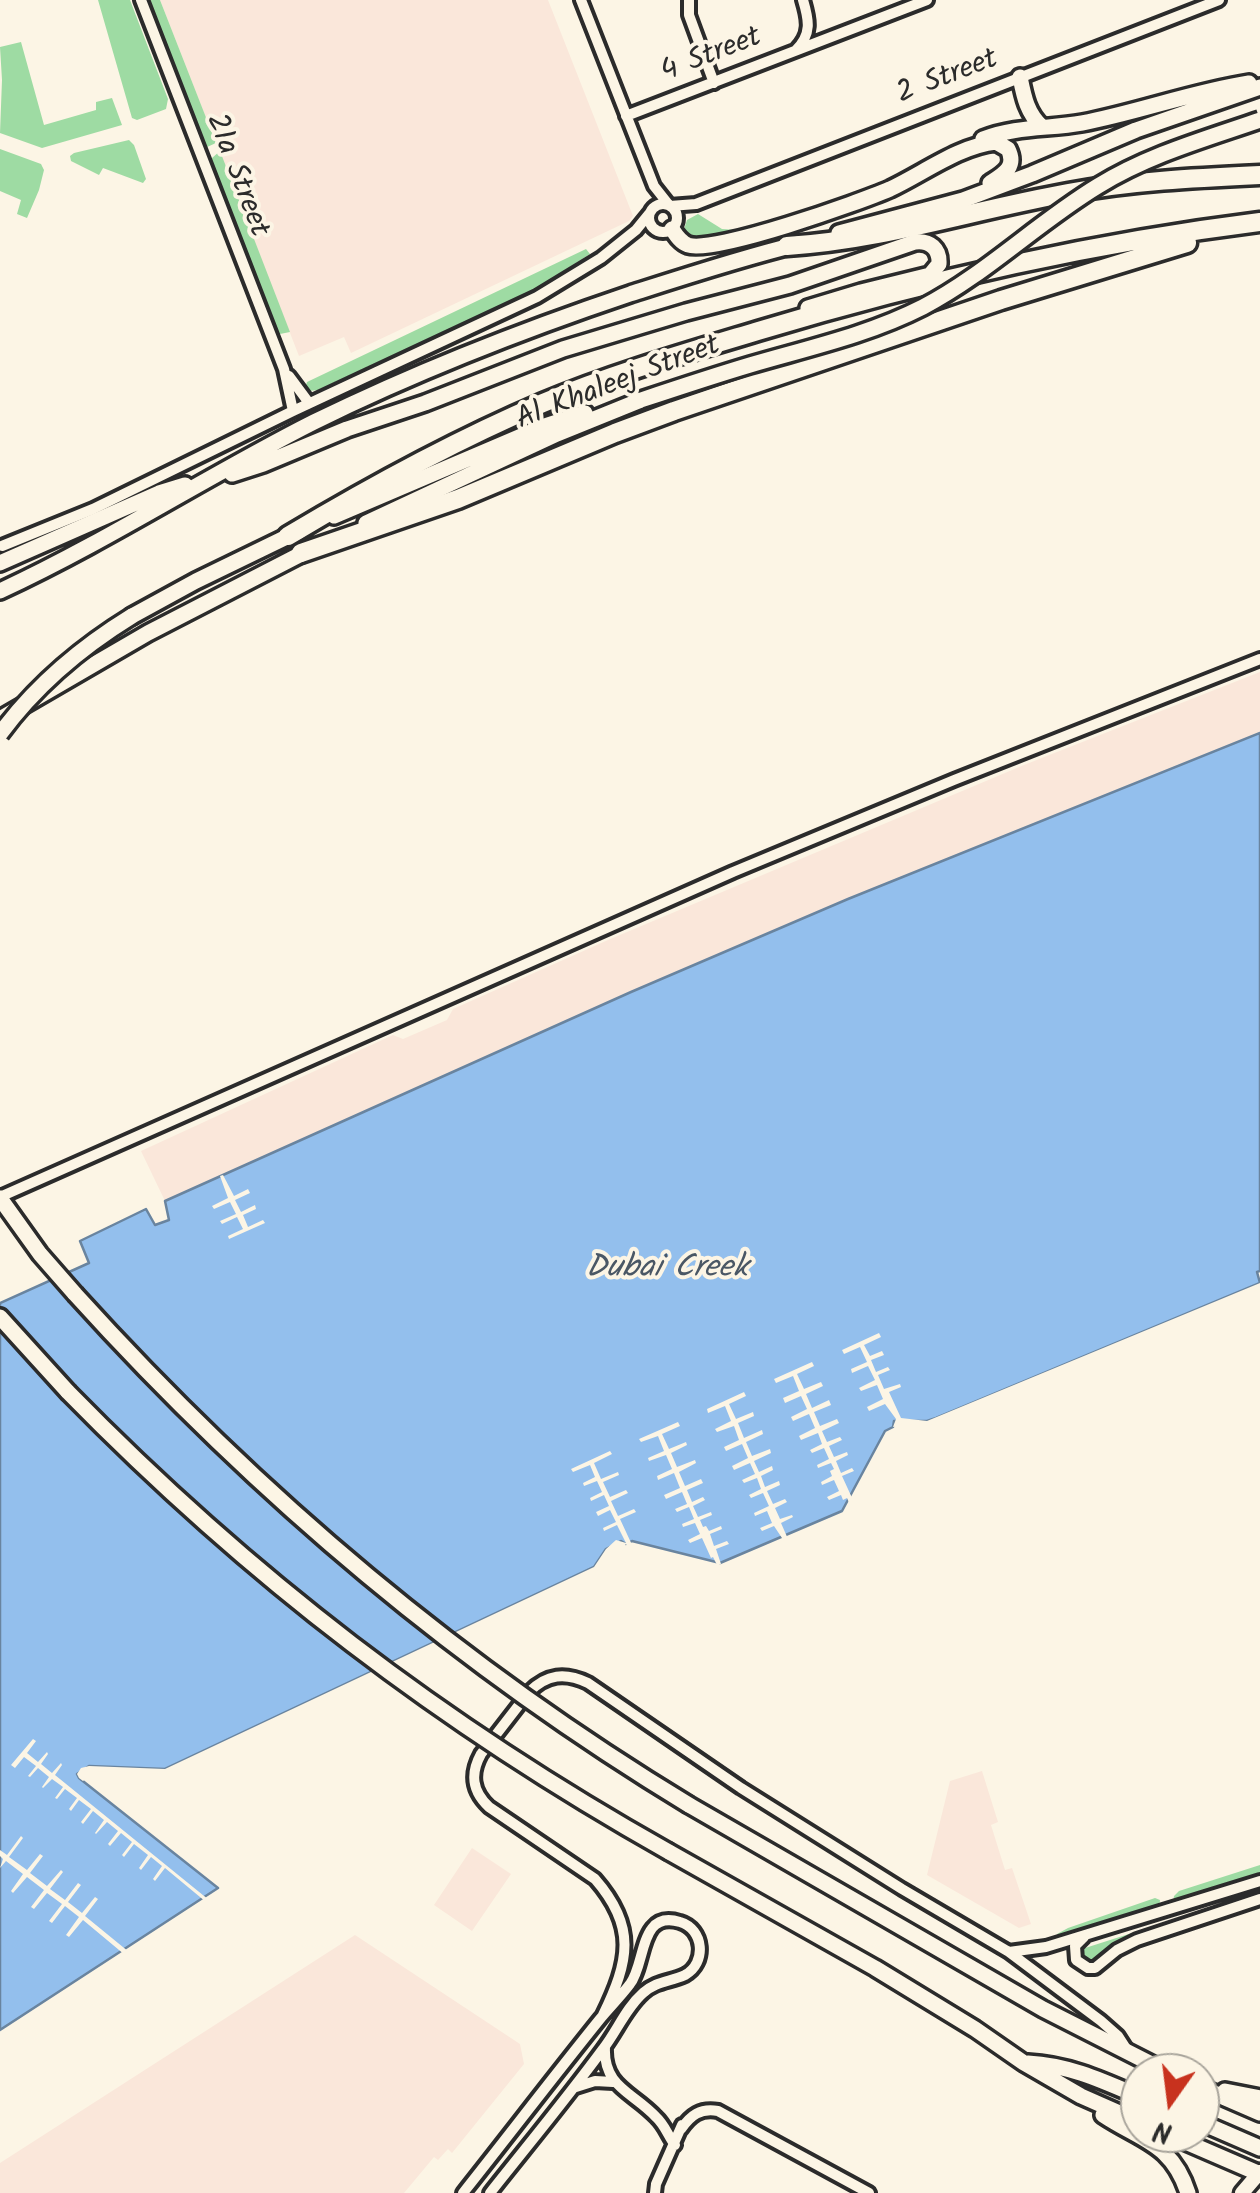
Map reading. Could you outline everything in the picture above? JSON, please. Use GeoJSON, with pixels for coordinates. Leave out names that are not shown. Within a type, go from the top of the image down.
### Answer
{"type":"FeatureCollection","features":[{"type":"Feature","properties":{"kind":"highway"},"geometry":{"type":"LineString","coordinates":[[787,246],[882,235],[1104,186],[1260,175]]}},
{"type":"Feature","properties":{"kind":"highway"},"geometry":{"type":"LineString","coordinates":[[288,536],[395,475],[518,414],[619,374],[868,299],[960,277],[1137,241],[1260,223]]}},
{"type":"Feature","properties":{"kind":"highway"},"geometry":{"type":"LineString","coordinates":[[301,553],[458,500],[674,411],[1044,286],[1260,223]]}},
{"type":"Feature","properties":{"kind":"main road"},"geometry":{"type":"LineString","coordinates":[[1020,77],[1029,112],[1042,127]]}},
{"type":"Feature","properties":{"kind":"main road"},"geometry":{"type":"LineString","coordinates":[[667,228],[688,245],[716,244],[845,207],[907,181],[991,136],[1082,123],[1196,93],[1260,85]]}},
{"type":"Feature","properties":{"kind":"main road"},"geometry":{"type":"LineString","coordinates":[[0,591],[100,542],[314,422],[457,358],[606,302],[787,246],[963,200],[1260,85]]}},
{"type":"Feature","properties":{"kind":"main road","name":"Al Khaleej Street"},"geometry":{"type":"LineString","coordinates":[[0,719],[148,632],[301,553],[557,434],[634,403],[857,335],[901,317],[964,282],[1116,175],[1151,158],[1260,120]]}},
{"type":"Feature","properties":{"kind":"main road"},"geometry":{"type":"LineString","coordinates":[[950,158],[992,142],[1001,143],[1011,153],[1008,170],[963,200]]}},
{"type":"Feature","properties":{"kind":"main road"},"geometry":{"type":"LineString","coordinates":[[1,554],[159,494],[263,464],[564,349],[790,285],[915,242],[930,244],[937,250],[939,264],[930,275],[812,307],[767,322],[736,338]]}},
{"type":"Feature","properties":{"kind":"main road"},"geometry":{"type":"LineString","coordinates":[[0,734],[53,674],[92,642],[196,581],[288,536],[561,420],[634,403]]}},
{"type":"Feature","properties":{"kind":"main road"},"geometry":{"type":"LineString","coordinates":[[0,1198],[40,1254],[94,1316],[204,1428],[300,1518],[438,1632],[560,1724],[689,1805],[1125,2053]]}},
{"type":"Feature","properties":{"kind":"main road"},"geometry":{"type":"LineString","coordinates":[[0,1317],[68,1392],[212,1530],[351,1646],[438,1710],[669,1852],[892,1978],[1081,2096],[1120,2113]]}},
{"type":"Feature","properties":{"kind":"main road"},"geometry":{"type":"LineString","coordinates":[[1024,2062],[1071,2069],[1120,2089]]}},
{"type":"Feature","properties":{"kind":"main road"},"geometry":{"type":"LineString","coordinates":[[1220,2091],[1260,2098]]}},
{"type":"Feature","properties":{"kind":"main road"},"geometry":{"type":"LineString","coordinates":[[1081,2096],[1165,2152],[1188,2193]]}},
{"type":"Feature","properties":{"kind":"main road"},"geometry":{"type":"LineString","coordinates":[[1220,2096],[1260,2113]]}},
{"type":"Feature","properties":{"kind":"main road"},"geometry":{"type":"LineString","coordinates":[[1220,2131],[1260,2148]]}},
{"type":"Feature","properties":{"kind":"main road"},"geometry":{"type":"LineString","coordinates":[[1212,2153],[1260,2173],[1242,2193]]}},
{"type":"Feature","properties":{"kind":"street","name":"21a Street"},"geometry":{"type":"LineString","coordinates":[[140,0],[284,370],[293,411]]}},
{"type":"Feature","properties":{"kind":"street"},"geometry":{"type":"LineString","coordinates":[[581,0],[654,186],[676,212],[667,228],[631,235]]}},
{"type":"Feature","properties":{"kind":"street"},"geometry":{"type":"LineString","coordinates":[[689,0],[689,15],[714,83]]}},
{"type":"Feature","properties":{"kind":"street"},"geometry":{"type":"LineString","coordinates":[[803,0],[809,22],[820,34],[833,37]]}},
{"type":"Feature","properties":{"kind":"street","name":"4 Street"},"geometry":{"type":"LineString","coordinates":[[626,116],[927,0]]}},
{"type":"Feature","properties":{"kind":"street","name":"2 Street"},"geometry":{"type":"LineString","coordinates":[[667,228],[696,204],[1219,0]]}},
{"type":"Feature","properties":{"kind":"street"},"geometry":{"type":"LineString","coordinates":[[791,54],[804,40],[809,22]]}},
{"type":"Feature","properties":{"kind":"street"},"geometry":{"type":"LineString","coordinates":[[654,186],[650,223],[667,228]]}},
{"type":"Feature","properties":{"kind":"street"},"geometry":{"type":"LineString","coordinates":[[1,554],[536,297],[580,272],[631,235],[659,204],[669,205]]}},
{"type":"Feature","properties":{"kind":"street","name":"2 Street"},"geometry":{"type":"LineString","coordinates":[[669,205],[696,204]]}},
{"type":"Feature","properties":{"kind":"street","name":"21a Street"},"geometry":{"type":"LineString","coordinates":[[284,370],[310,403]]}},
{"type":"Feature","properties":{"kind":"street"},"geometry":{"type":"LineString","coordinates":[[0,1198],[733,872],[1046,742],[1260,659]]}},
{"type":"Feature","properties":{"kind":"street"},"geometry":{"type":"LineString","coordinates":[[603,2015],[623,1968],[625,1949],[623,1930],[608,1894],[594,1879],[489,1807],[480,1799],[473,1776],[481,1754],[538,1683],[563,1675],[588,1683],[726,1778],[1008,1952],[1101,2021],[1129,2053]]}},
{"type":"Feature","properties":{"kind":"street"},"geometry":{"type":"LineString","coordinates":[[1008,1952],[1034,1950],[1085,1936],[1260,1881]]}},
{"type":"Feature","properties":{"kind":"street"},"geometry":{"type":"LineString","coordinates":[[1085,1936],[1075,1946],[1076,1960],[1095,1968],[1137,1940],[1260,1899]]}},
{"type":"Feature","properties":{"kind":"street"},"geometry":{"type":"LineString","coordinates":[[463,2193],[631,1983],[651,1928],[674,1920],[686,1924],[700,1943],[696,1966],[642,1993],[606,2046],[490,2193]]}},
{"type":"Feature","properties":{"kind":"street"},"geometry":{"type":"LineString","coordinates":[[606,2046],[605,2061],[614,2082],[681,2130]]}},
{"type":"Feature","properties":{"kind":"street"},"geometry":{"type":"LineString","coordinates":[[570,2091],[586,2082],[614,2082]]}},
{"type":"Feature","properties":{"kind":"street"},"geometry":{"type":"LineString","coordinates":[[659,2193],[658,2180],[681,2130],[692,2115],[709,2110],[729,2116],[869,2193]]}},
{"type":"Feature","properties":{"kind":"street"},"geometry":{"type":"LineString","coordinates":[[654,2114],[674,2145]]}},
{"type":"Feature","properties":{"kind":"shaded area"},"geometry":{"type":"Polygon","coordinates":[[[160,0],[548,0],[633,216],[351,353],[344,337],[299,356],[160,0]]]}},
{"type":"Feature","properties":{"kind":"shaded area"},"geometry":{"type":"Polygon","coordinates":[[[1260,672],[1260,733],[848,899],[165,1201],[141,1151],[393,1035],[403,1039],[447,1020],[453,1009],[608,940],[1024,765],[1260,672]]]}},
{"type":"Feature","properties":{"kind":"shaded area"},"geometry":{"type":"Polygon","coordinates":[[[982,1771],[998,1822],[991,1825],[1005,1870],[1012,1868],[1031,1924],[1019,1928],[927,1875],[950,1781],[982,1771]]]}},
{"type":"Feature","properties":{"kind":"shaded area"},"geometry":{"type":"Polygon","coordinates":[[[472,1848],[511,1874],[472,1931],[434,1905],[472,1848]]]}},
{"type":"Feature","properties":{"kind":"shaded area"},"geometry":{"type":"Polygon","coordinates":[[[355,1935],[520,2044],[524,2064],[452,2153],[448,2149],[438,2160],[434,2157],[404,2193],[0,2193],[0,2163],[355,1935]]]}},
{"type":"Feature","properties":{"kind":"green space"},"geometry":{"type":"Polygon","coordinates":[[[98,0],[130,0],[168,99],[166,109],[137,120],[132,118],[98,0]]]}},
{"type":"Feature","properties":{"kind":"green space"},"geometry":{"type":"Polygon","coordinates":[[[144,0],[160,0],[216,143],[207,147],[200,143],[144,0]]]}},
{"type":"Feature","properties":{"kind":"green space"},"geometry":{"type":"Polygon","coordinates":[[[21,42],[44,125],[96,110],[96,102],[112,98],[122,125],[42,148],[0,133],[0,47],[21,42]]]}},
{"type":"Feature","properties":{"kind":"green space"},"geometry":{"type":"Polygon","coordinates":[[[129,140],[146,179],[143,183],[103,168],[99,175],[71,161],[74,153],[129,140]]]}},
{"type":"Feature","properties":{"kind":"green space"},"geometry":{"type":"Polygon","coordinates":[[[0,149],[41,164],[44,170],[27,218],[17,214],[21,200],[0,191],[0,149]]]}},
{"type":"Feature","properties":{"kind":"green space"},"geometry":{"type":"Polygon","coordinates":[[[220,151],[290,332],[275,335],[209,167],[220,151]]]}},
{"type":"Feature","properties":{"kind":"green space"},"geometry":{"type":"Polygon","coordinates":[[[698,214],[722,229],[738,233],[705,242],[690,238],[684,229],[687,220],[698,214]]]}},
{"type":"Feature","properties":{"kind":"green space"},"geometry":{"type":"Polygon","coordinates":[[[586,249],[590,254],[537,288],[318,390],[305,388],[307,382],[586,249]]]}},
{"type":"Feature","properties":{"kind":"green space"},"geometry":{"type":"Polygon","coordinates":[[[1260,1865],[1260,1880],[1172,1909],[1179,1891],[1260,1865]]]}},
{"type":"Feature","properties":{"kind":"green space"},"geometry":{"type":"Polygon","coordinates":[[[1260,1892],[1260,1898],[1136,1939],[1094,1965],[1083,1959],[1082,1949],[1260,1892]]]}},
{"type":"Feature","properties":{"kind":"green space"},"geometry":{"type":"Polygon","coordinates":[[[1155,1898],[1160,1900],[1159,1908],[1059,1944],[1056,1938],[1068,1928],[1155,1898]]]}},
{"type":"Feature","properties":{"kind":"water","name":"Dubai Creek"},"geometry":{"type":"Polygon","coordinates":[[[1260,733],[1257,1272],[1260,1283],[936,1418],[894,1421],[842,1511],[720,1563],[621,1541],[606,1549],[594,1567],[165,1769],[89,1766],[77,1774],[79,1778],[218,1888],[0,2030],[0,1303],[89,1263],[80,1241],[146,1209],[155,1225],[169,1220],[165,1201],[631,992],[848,899],[1260,733]]]}},
{"type":"Feature","properties":{"kind":"pier"},"geometry":{"type":"Polygon","coordinates":[[[223,1175],[234,1196],[248,1189],[250,1193],[235,1200],[241,1212],[255,1205],[256,1209],[243,1215],[248,1227],[263,1220],[265,1223],[229,1239],[228,1236],[243,1229],[237,1217],[222,1224],[220,1221],[236,1214],[230,1202],[214,1209],[212,1206],[228,1198],[220,1176],[223,1175]]]}},
{"type":"Feature","properties":{"kind":"pier"},"geometry":{"type":"Polygon","coordinates":[[[1260,1283],[1260,1289],[928,1426],[899,1423],[893,1427],[896,1419],[885,1404],[869,1411],[867,1407],[883,1399],[877,1385],[861,1391],[859,1388],[875,1380],[868,1366],[852,1373],[851,1369],[867,1362],[860,1347],[844,1354],[842,1350],[879,1333],[881,1337],[864,1345],[870,1356],[882,1351],[884,1355],[871,1360],[876,1372],[888,1367],[890,1370],[878,1375],[884,1389],[900,1384],[901,1387],[889,1392],[901,1418],[927,1421],[1260,1283]]]}},
{"type":"Feature","properties":{"kind":"pier"},"geometry":{"type":"Polygon","coordinates":[[[812,1362],[814,1366],[797,1374],[804,1389],[821,1382],[823,1386],[806,1394],[812,1408],[829,1400],[831,1405],[814,1412],[820,1426],[837,1419],[839,1423],[822,1431],[827,1442],[840,1437],[842,1440],[829,1446],[834,1457],[847,1452],[836,1461],[841,1473],[852,1468],[854,1471],[842,1476],[853,1500],[850,1505],[841,1495],[829,1500],[827,1497],[839,1491],[834,1480],[822,1485],[834,1469],[831,1463],[818,1468],[829,1459],[824,1448],[812,1453],[810,1450],[822,1444],[818,1433],[801,1440],[799,1436],[815,1428],[809,1414],[793,1421],[791,1417],[807,1409],[801,1396],[785,1403],[783,1398],[799,1391],[793,1376],[776,1383],[774,1379],[812,1362]]]}},
{"type":"Feature","properties":{"kind":"pier"},"geometry":{"type":"Polygon","coordinates":[[[744,1392],[746,1396],[729,1404],[736,1419],[753,1412],[754,1416],[738,1423],[744,1438],[762,1430],[763,1434],[746,1442],[752,1456],[770,1449],[771,1453],[754,1461],[759,1472],[772,1466],[773,1470],[761,1476],[765,1487],[779,1481],[780,1485],[767,1491],[773,1504],[785,1499],[787,1502],[775,1508],[780,1519],[793,1517],[781,1523],[788,1539],[784,1541],[774,1526],[762,1531],[760,1528],[772,1523],[767,1511],[755,1516],[754,1513],[769,1506],[763,1493],[751,1498],[749,1495],[761,1489],[757,1478],[744,1483],[742,1480],[755,1474],[750,1463],[734,1470],[732,1466],[748,1458],[742,1444],[726,1451],[724,1447],[739,1440],[734,1426],[717,1432],[715,1429],[731,1421],[725,1406],[708,1413],[707,1409],[744,1392]]]}},
{"type":"Feature","properties":{"kind":"pier"},"geometry":{"type":"Polygon","coordinates":[[[678,1422],[680,1426],[662,1434],[669,1449],[686,1442],[687,1445],[671,1453],[677,1467],[695,1460],[679,1472],[685,1486],[701,1479],[703,1483],[687,1490],[692,1502],[703,1497],[705,1500],[693,1506],[698,1517],[711,1512],[712,1515],[700,1520],[703,1527],[709,1531],[721,1526],[722,1529],[710,1534],[714,1546],[727,1541],[729,1544],[716,1549],[721,1564],[711,1558],[702,1538],[690,1543],[688,1540],[700,1534],[695,1523],[683,1527],[682,1524],[694,1519],[689,1507],[677,1512],[675,1509],[687,1504],[682,1492],[666,1499],[664,1495],[680,1488],[674,1473],[658,1480],[657,1476],[672,1469],[666,1455],[649,1461],[648,1458],[664,1451],[658,1436],[641,1442],[639,1439],[678,1422]]]}},
{"type":"Feature","properties":{"kind":"pier"},"geometry":{"type":"Polygon","coordinates":[[[610,1451],[612,1454],[594,1463],[601,1479],[618,1472],[619,1475],[603,1482],[610,1497],[626,1490],[628,1493],[611,1501],[618,1516],[634,1509],[636,1512],[620,1519],[633,1547],[618,1545],[597,1572],[167,1774],[89,1771],[83,1774],[87,1778],[83,1781],[79,1778],[81,1768],[89,1766],[165,1769],[594,1567],[616,1540],[626,1543],[617,1525],[604,1531],[616,1522],[610,1510],[598,1516],[596,1512],[609,1506],[604,1495],[591,1501],[602,1492],[597,1481],[584,1486],[595,1477],[590,1465],[573,1472],[571,1469],[610,1451]]]}},
{"type":"Feature","properties":{"kind":"pier"},"geometry":{"type":"Polygon","coordinates":[[[33,1739],[36,1741],[27,1753],[38,1762],[47,1752],[41,1764],[52,1773],[61,1763],[55,1775],[209,1900],[206,1902],[165,1868],[155,1881],[162,1866],[151,1857],[141,1870],[148,1855],[134,1844],[124,1857],[132,1842],[121,1833],[110,1846],[118,1831],[107,1822],[96,1834],[104,1820],[93,1811],[81,1822],[91,1809],[79,1800],[71,1811],[77,1798],[65,1789],[55,1798],[63,1787],[52,1779],[43,1788],[49,1777],[38,1768],[28,1776],[36,1766],[24,1757],[15,1768],[11,1765],[33,1739]]]}},
{"type":"Feature","properties":{"kind":"pier"},"geometry":{"type":"Polygon","coordinates":[[[21,1836],[9,1857],[27,1870],[40,1854],[43,1856],[30,1873],[47,1886],[61,1870],[50,1889],[65,1900],[78,1883],[81,1885],[68,1902],[82,1913],[95,1897],[98,1899],[85,1916],[129,1952],[125,1955],[83,1920],[69,1937],[66,1935],[79,1917],[65,1906],[52,1923],[49,1921],[62,1904],[47,1893],[34,1909],[31,1907],[44,1890],[27,1877],[11,1891],[23,1874],[6,1861],[0,1868],[0,1850],[7,1855],[21,1836]]]}}]}
